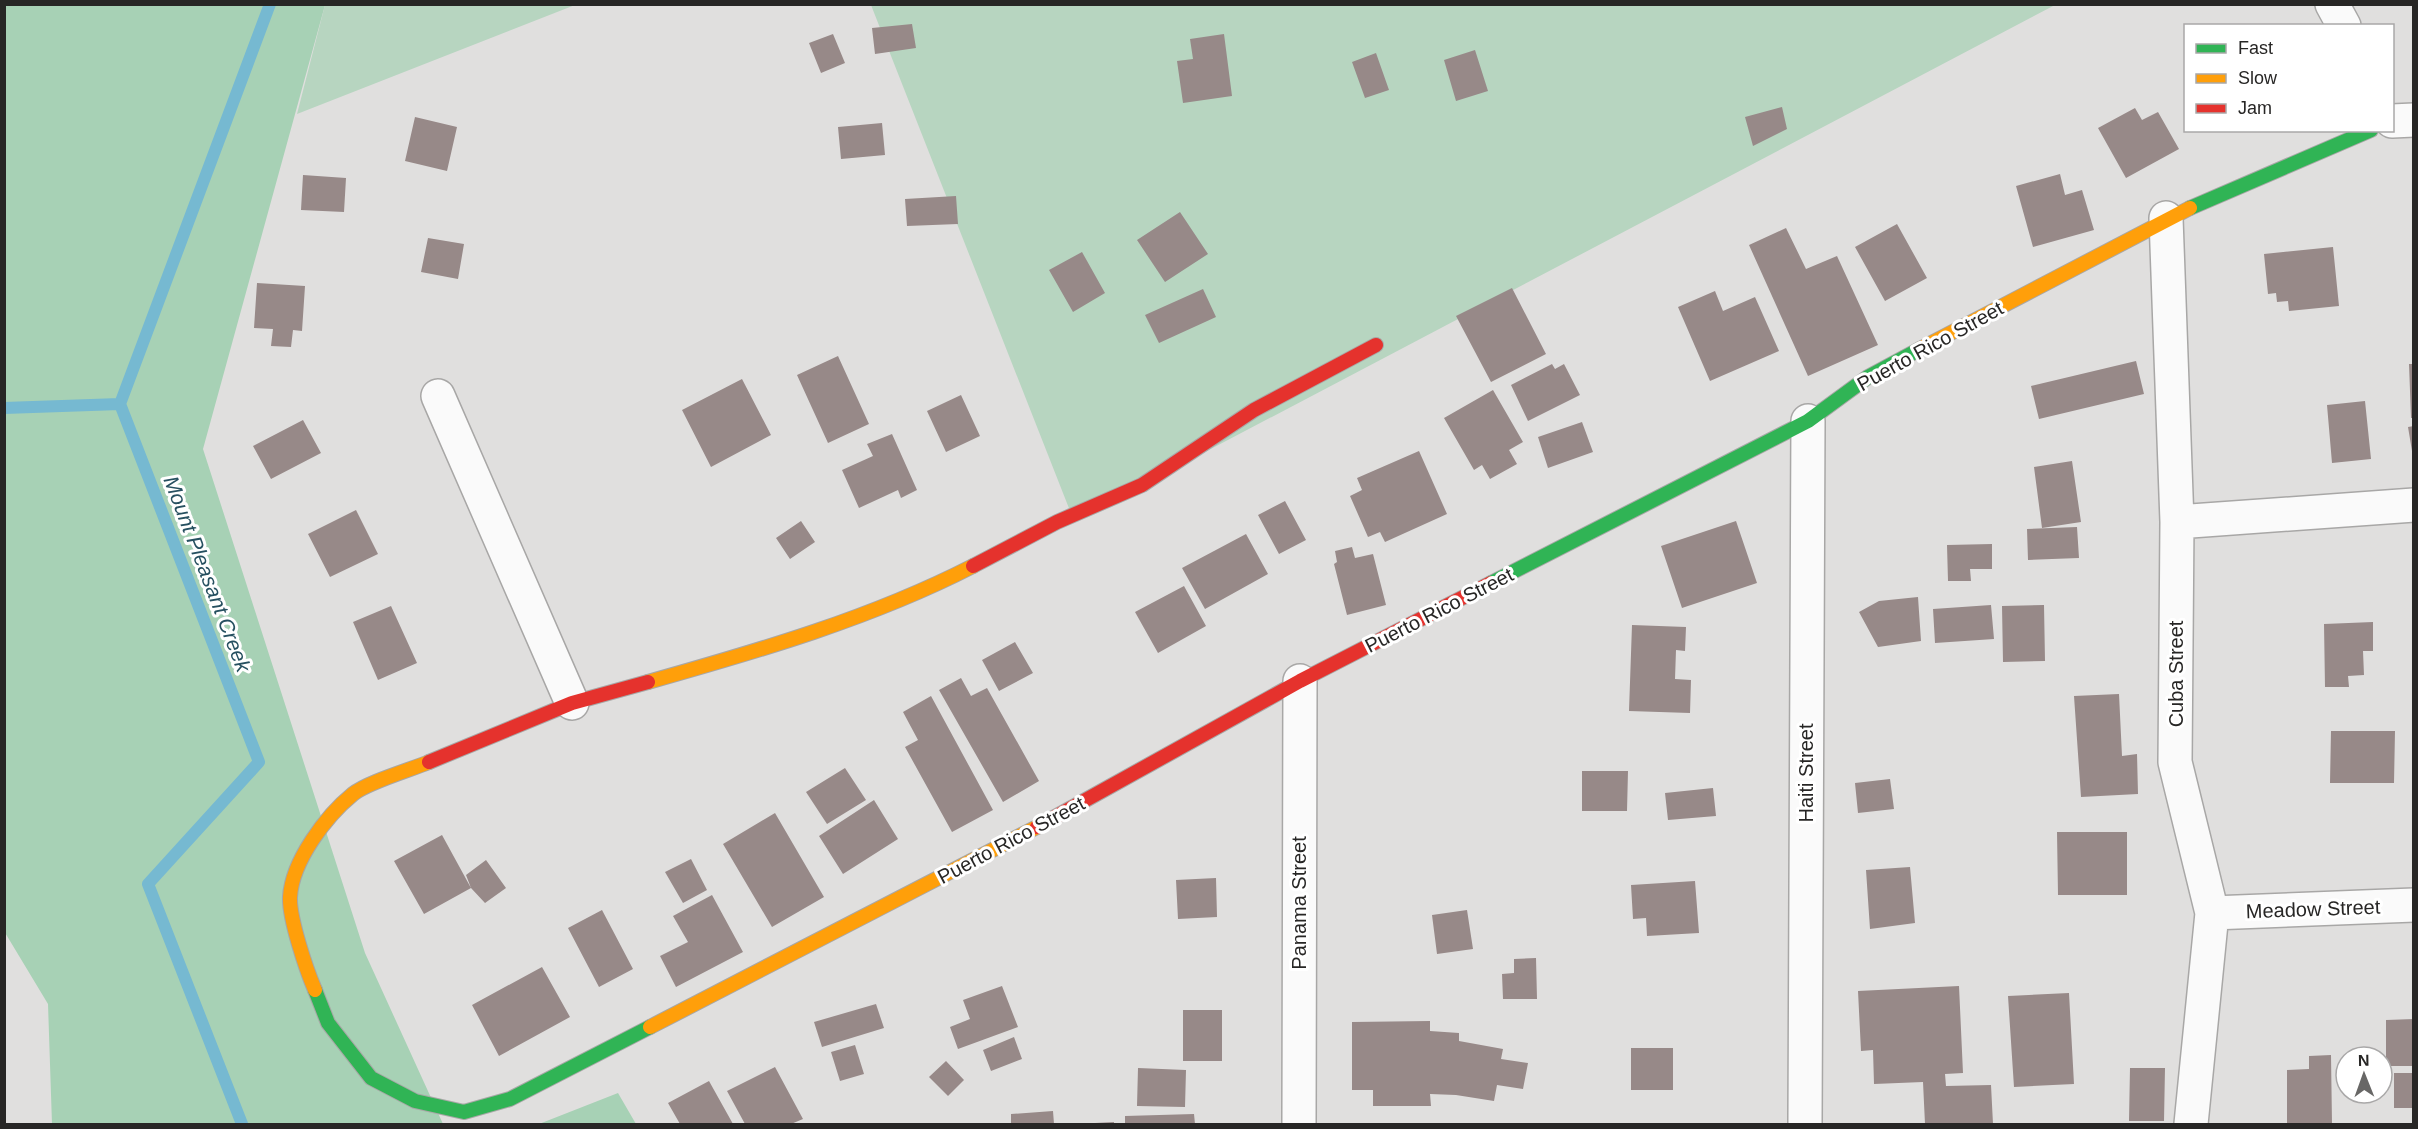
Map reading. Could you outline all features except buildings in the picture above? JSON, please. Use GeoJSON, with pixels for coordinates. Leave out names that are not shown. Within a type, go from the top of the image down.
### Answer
{"type":"FeatureCollection","features":[{"type":"Feature","properties":{"kind":"street"},"geometry":{"type":"LineString","coordinates":[[2332,4],[2343,24]]}},
{"type":"Feature","properties":{"kind":"street","name":"Puerto Rico Street"},"geometry":{"type":"LineString","coordinates":[[1376,345],[1254,410],[1142,485],[1057,522],[957,574],[894,603],[712,664],[572,703],[354,793],[317,833],[297,866],[290,898],[304,963],[328,1023],[371,1078],[415,1101],[464,1112],[510,1098],[971,862],[1300,681],[1808,421],[1868,377],[2166,218],[2367,132]]}},
{"type":"Feature","properties":{"kind":"street","name":"Cuba Street"},"geometry":{"type":"LineString","coordinates":[[2166,218],[2177,522],[2175,762],[2212,913],[2191,1125]]}},
{"type":"Feature","properties":{"kind":"street"},"geometry":{"type":"LineString","coordinates":[[438,396],[572,703]]}},
{"type":"Feature","properties":{"kind":"street","name":"Haiti Street"},"geometry":{"type":"LineString","coordinates":[[1805,1125],[1808,421]]}},
{"type":"Feature","properties":{"kind":"street"},"geometry":{"type":"LineString","coordinates":[[2177,522],[2414,505]]}},
{"type":"Feature","properties":{"kind":"street","name":"Panama Street"},"geometry":{"type":"LineString","coordinates":[[1299,1125],[1300,681]]}},
{"type":"Feature","properties":{"kind":"street","name":"Meadow Street"},"geometry":{"type":"LineString","coordinates":[[2212,913],[2414,905]]}},
{"type":"Feature","properties":{"kind":"green space"},"geometry":{"type":"Polygon","coordinates":[[[325,4],[575,5],[297,114],[325,4]]]}},
{"type":"Feature","properties":{"kind":"green space"},"geometry":{"type":"Polygon","coordinates":[[[4,5],[325,5],[203,449],[365,953],[443,1124],[52,1124],[48,1004],[4,931],[4,5]]]}},
{"type":"Feature","properties":{"kind":"green space"},"geometry":{"type":"Polygon","coordinates":[[[871,5],[2055,5],[1074,521],[871,5]]]}},
{"type":"Feature","properties":{"kind":"green space"},"geometry":{"type":"Polygon","coordinates":[[[618,1093],[636,1124],[539,1124],[618,1093]]]}},
{"type":"Feature","properties":{"kind":"waterway","name":"Mount Pleasant Creek"},"geometry":{"type":"LineString","coordinates":[[242,1124],[148,884],[259,762],[120,404],[270,4]]}},
{"type":"Feature","properties":{"kind":"waterway"},"geometry":{"type":"LineString","coordinates":[[4,408],[120,404]]}},
{"type":"Feature","properties":{"kind":"traffic: fast"},"geometry":{"type":"LineString","coordinates":[[2190,208],[2366,132]]}},
{"type":"Feature","properties":{"kind":"traffic: fast"},"geometry":{"type":"LineString","coordinates":[[1491,583],[1808,421],[1868,377],[1920,349]]}},
{"type":"Feature","properties":{"kind":"traffic: fast"},"geometry":{"type":"LineString","coordinates":[[315,990],[328,1023],[371,1078],[415,1101],[464,1112],[510,1099],[650,1027]]}},
{"type":"Feature","properties":{"kind":"traffic: slow"},"geometry":{"type":"LineString","coordinates":[[1920,349],[2190,208]]}},
{"type":"Feature","properties":{"kind":"traffic: slow"},"geometry":{"type":"LineString","coordinates":[[648,682],[814,632],[895,602],[973,566]]}},
{"type":"Feature","properties":{"kind":"traffic: slow"},"geometry":{"type":"LineString","coordinates":[[315,990],[299,944],[290,906],[292,883],[304,854],[332,814],[353,794],[379,781],[429,762]]}},
{"type":"Feature","properties":{"kind":"traffic: slow"},"geometry":{"type":"LineString","coordinates":[[650,1027],[1037,827]]}},
{"type":"Feature","properties":{"kind":"traffic: jam"},"geometry":{"type":"LineString","coordinates":[[973,566],[1057,522],[1142,485],[1254,410],[1376,345]]}},
{"type":"Feature","properties":{"kind":"traffic: jam"},"geometry":{"type":"LineString","coordinates":[[1037,827],[1300,681],[1491,583]]}},
{"type":"Feature","properties":{"kind":"traffic: jam"},"geometry":{"type":"LineString","coordinates":[[429,762],[572,703],[648,682]]}}]}
